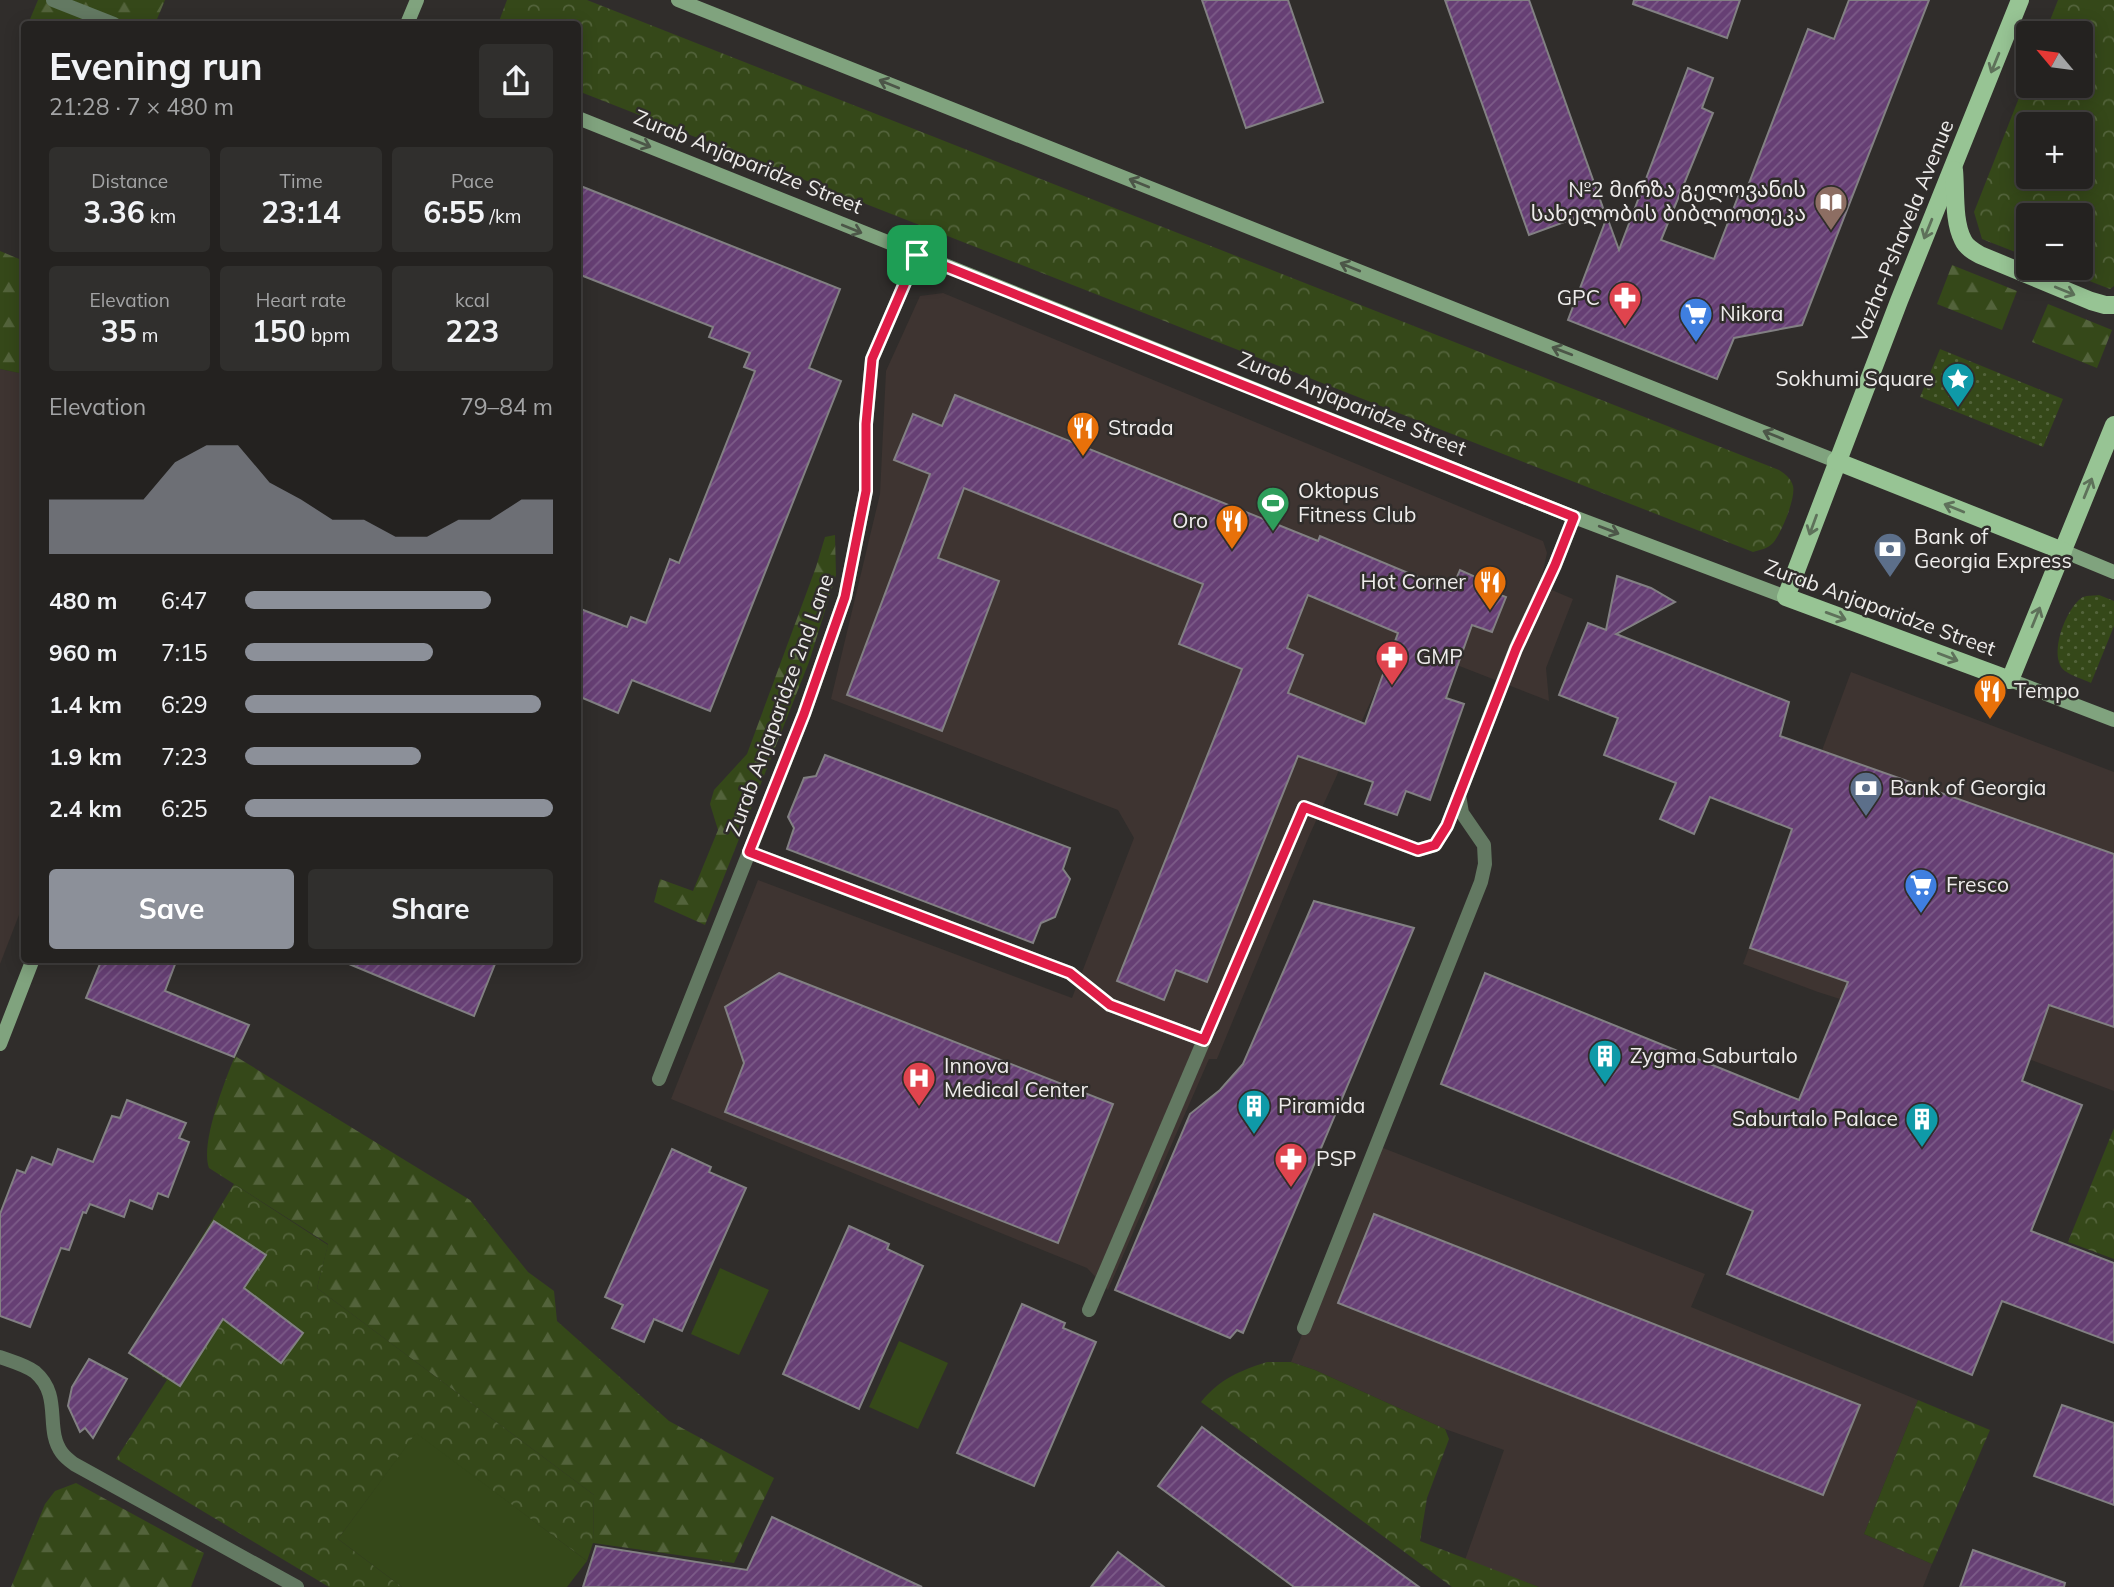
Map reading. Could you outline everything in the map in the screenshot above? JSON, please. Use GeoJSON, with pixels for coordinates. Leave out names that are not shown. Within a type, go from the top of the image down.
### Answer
{"type":"FeatureCollection","features":[{"type":"Feature","properties":{"kind":"main road"},"geometry":{"type":"LineString","coordinates":[[408,21],[417,0]]}},
{"type":"Feature","properties":{"kind":"main road"},"geometry":{"type":"LineString","coordinates":[[678,0],[2114,572]]}},
{"type":"Feature","properties":{"kind":"main road","name":"Vazha-Pshavela Avenue"},"geometry":{"type":"LineString","coordinates":[[1786,597],[1836,461],[2020,0]]}},
{"type":"Feature","properties":{"kind":"main road","name":"Zurab Anjaparidze Street"},"geometry":{"type":"LineString","coordinates":[[581,119],[1574,517],[2114,720]]}},
{"type":"Feature","properties":{"kind":"main road"},"geometry":{"type":"LineString","coordinates":[[1954,166],[1958,227],[1962,240],[1968,247],[2003,265],[2091,302],[2114,305]]}},
{"type":"Feature","properties":{"kind":"main road"},"geometry":{"type":"LineString","coordinates":[[2010,681],[2114,425]]}},
{"type":"Feature","properties":{"kind":"main road"},"geometry":{"type":"LineString","coordinates":[[0,1044],[31,963]]}},
{"type":"Feature","properties":{"kind":"street"},"geometry":{"type":"LineString","coordinates":[[53,0],[106,21]]}},
{"type":"Feature","properties":{"kind":"street","name":"Zurab Anjaparidze 2nd Lane"},"geometry":{"type":"LineString","coordinates":[[659,1079],[804,714],[845,597],[866,491],[866,424],[872,359],[917,255]]}},
{"type":"Feature","properties":{"kind":"street"},"geometry":{"type":"LineString","coordinates":[[1089,1310],[1304,807],[1418,850],[1435,845],[1447,826],[1516,649],[1574,517]]}},
{"type":"Feature","properties":{"kind":"street"},"geometry":{"type":"LineString","coordinates":[[1304,1328],[1482,882],[1485,845],[1462,813],[1459,795]]}},
{"type":"Feature","properties":{"kind":"street"},"geometry":{"type":"LineString","coordinates":[[749,852],[1070,973],[1110,1005],[1204,1040]]}},
{"type":"Feature","properties":{"kind":"street"},"geometry":{"type":"LineString","coordinates":[[0,1357],[33,1370],[47,1384],[53,1409],[54,1433],[61,1452],[74,1464],[296,1587]]}},
{"type":"Feature","properties":{"kind":"shaded area"},"geometry":{"type":"Polygon","coordinates":[[[943,293],[1543,541],[1547,553],[1540,585],[1573,599],[1546,668],[1549,701],[1398,642],[1309,836],[1217,1059],[1209,1059],[1108,1290],[1087,1268],[671,1099],[758,880],[1072,998],[1134,838],[1118,810],[831,699],[880,494],[886,371],[920,296],[943,293]]]}},
{"type":"Feature","properties":{"kind":"shaded area"},"geometry":{"type":"Polygon","coordinates":[[[0,369],[21,373],[21,910],[0,964],[0,369]]]}},
{"type":"Feature","properties":{"kind":"shaded area"},"geometry":{"type":"Polygon","coordinates":[[[1851,672],[2114,772],[2114,1091],[2029,1059],[1818,992],[1743,964],[1851,672]]]}},
{"type":"Feature","properties":{"kind":"shaded area"},"geometry":{"type":"Polygon","coordinates":[[[1378,1146],[1705,1274],[1691,1307],[1918,1400],[1864,1534],[1932,1564],[1923,1587],[1539,1587],[1465,1560],[1504,1450],[1445,1429],[1315,1370],[1291,1362],[1378,1146]]]}},
{"type":"Feature","properties":{"kind":"green space"},"geometry":{"type":"Polygon","coordinates":[[[38,0],[165,0],[156,21],[29,21],[38,0]]]}},
{"type":"Feature","properties":{"kind":"green space"},"geometry":{"type":"Polygon","coordinates":[[[507,0],[587,0],[1779,470],[1789,478],[1793,486],[1787,516],[1773,543],[1753,552],[581,92],[581,21],[499,21],[507,0]]]}},
{"type":"Feature","properties":{"kind":"green space"},"geometry":{"type":"Polygon","coordinates":[[[2058,0],[2114,0],[2114,286],[2110,289],[2087,280],[2093,280],[2093,203],[2016,203],[2016,252],[1982,239],[1974,212],[2019,98],[2093,98],[2093,21],[2050,21],[2058,0]]]}},
{"type":"Feature","properties":{"kind":"green space"},"geometry":{"type":"Polygon","coordinates":[[[0,251],[21,260],[21,373],[0,369],[0,251]]]}},
{"type":"Feature","properties":{"kind":"green space"},"geometry":{"type":"Polygon","coordinates":[[[1952,265],[2017,291],[2002,330],[1937,304],[1952,265]]]}},
{"type":"Feature","properties":{"kind":"green space"},"geometry":{"type":"Polygon","coordinates":[[[2048,304],[2112,330],[2097,368],[2032,342],[2048,304]]]}},
{"type":"Feature","properties":{"kind":"green space"},"geometry":{"type":"Polygon","coordinates":[[[1940,349],[2063,399],[2043,447],[1920,397],[1940,349]]]}},
{"type":"Feature","properties":{"kind":"green space"},"geometry":{"type":"Polygon","coordinates":[[[835,535],[836,575],[809,662],[705,925],[654,902],[660,879],[693,891],[718,830],[710,804],[714,790],[747,754],[825,537],[835,535]]]}},
{"type":"Feature","properties":{"kind":"green space"},"geometry":{"type":"Polygon","coordinates":[[[2099,595],[2114,601],[2114,626],[2091,683],[2065,671],[2060,664],[2058,644],[2065,621],[2077,602],[2083,597],[2099,595]]]}},
{"type":"Feature","properties":{"kind":"green space"},"geometry":{"type":"Polygon","coordinates":[[[235,1056],[470,1200],[528,1272],[554,1291],[557,1321],[669,1421],[774,1478],[734,1563],[593,1543],[594,1495],[317,1288],[328,1244],[209,1168],[207,1157],[211,1128],[235,1056]]]}},
{"type":"Feature","properties":{"kind":"green space"},"geometry":{"type":"Polygon","coordinates":[[[2114,1128],[2114,1259],[2068,1242],[2114,1128]]]}},
{"type":"Feature","properties":{"kind":"green space"},"geometry":{"type":"Polygon","coordinates":[[[234,1184],[328,1245],[317,1288],[594,1495],[593,1543],[587,1561],[416,1434],[338,1539],[402,1587],[329,1587],[116,1459],[167,1380],[130,1355],[234,1184]]]}},
{"type":"Feature","properties":{"kind":"green space"},"geometry":{"type":"Polygon","coordinates":[[[720,1268],[769,1290],[739,1355],[691,1334],[720,1268]]]}},
{"type":"Feature","properties":{"kind":"green space"},"geometry":{"type":"Polygon","coordinates":[[[899,1341],[948,1363],[918,1429],[869,1407],[899,1341]]]}},
{"type":"Feature","properties":{"kind":"green space"},"geometry":{"type":"Polygon","coordinates":[[[1267,1362],[1291,1362],[1315,1370],[1445,1429],[1449,1439],[1427,1498],[1420,1541],[1539,1587],[1452,1587],[1201,1402],[1215,1387],[1231,1377],[1267,1362]]]}},
{"type":"Feature","properties":{"kind":"green space"},"geometry":{"type":"Polygon","coordinates":[[[1918,1400],[1990,1430],[1932,1564],[1864,1534],[1918,1400]]]}},
{"type":"Feature","properties":{"kind":"green space"},"geometry":{"type":"Polygon","coordinates":[[[416,1433],[587,1561],[567,1587],[402,1587],[338,1539],[416,1433]]]}},
{"type":"Feature","properties":{"kind":"green space"},"geometry":{"type":"Polygon","coordinates":[[[76,1483],[204,1553],[191,1587],[11,1587],[45,1504],[55,1491],[76,1483]]]}},
{"type":"Feature","properties":{"kind":"building"},"geometry":{"type":"Polygon","coordinates":[[[1202,0],[1288,0],[1323,102],[1246,128],[1202,0]]]}},
{"type":"Feature","properties":{"kind":"building"},"geometry":{"type":"Polygon","coordinates":[[[1445,0],[1529,0],[1603,208],[1529,235],[1445,0]]]}},
{"type":"Feature","properties":{"kind":"building"},"geometry":{"type":"Polygon","coordinates":[[[1634,0],[1740,0],[1727,38],[1633,4],[1634,0]]]}},
{"type":"Feature","properties":{"kind":"building"},"geometry":{"type":"Polygon","coordinates":[[[1849,0],[1929,0],[1802,325],[1734,338],[1717,379],[1568,320],[1607,217],[1619,250],[1688,68],[1713,78],[1702,108],[1713,113],[1661,240],[1714,259],[1741,189],[1746,191],[1808,29],[1834,39],[1849,0]]]}},
{"type":"Feature","properties":{"kind":"building"},"geometry":{"type":"Polygon","coordinates":[[[581,186],[840,289],[809,368],[841,381],[710,711],[632,680],[618,713],[581,697],[581,609],[627,627],[631,617],[646,623],[670,559],[679,563],[755,371],[744,367],[750,353],[709,337],[713,327],[581,275],[581,186]]]}},
{"type":"Feature","properties":{"kind":"building"},"geometry":{"type":"Polygon","coordinates":[[[955,395],[1318,541],[1320,536],[1451,591],[1460,570],[1489,583],[1487,590],[1506,597],[1492,632],[1472,625],[1446,698],[1464,704],[1430,800],[1406,791],[1397,815],[1365,804],[1373,782],[1298,756],[1207,982],[1176,970],[1164,1000],[1117,981],[1242,669],[1179,644],[1203,584],[964,488],[938,558],[999,581],[942,731],[847,695],[930,474],[894,460],[913,414],[942,426],[955,395]],[[1308,595],[1287,648],[1303,655],[1288,693],[1365,724],[1398,633],[1308,595]]]}},
{"type":"Feature","properties":{"kind":"building"},"geometry":{"type":"Polygon","coordinates":[[[1617,576],[1651,588],[1675,602],[1616,634],[1789,702],[1780,736],[2114,854],[2114,1027],[2049,1005],[2022,1081],[2082,1105],[2031,1231],[2114,1263],[2114,1343],[2002,1301],[1972,1375],[1727,1274],[1753,1211],[1441,1084],[1485,973],[1799,1100],[1848,982],[1750,948],[1792,829],[1710,797],[1694,834],[1660,819],[1676,783],[1604,755],[1618,718],[1559,695],[1588,623],[1606,630],[1617,576]]]}},
{"type":"Feature","properties":{"kind":"building"},"geometry":{"type":"Polygon","coordinates":[[[825,755],[1070,848],[1063,869],[1070,879],[1055,917],[1041,923],[1033,943],[787,849],[794,828],[788,817],[804,778],[816,776],[825,755]]]}},
{"type":"Feature","properties":{"kind":"building","name":"Piramida"},"geometry":{"type":"Polygon","coordinates":[[[1314,901],[1414,928],[1243,1333],[1237,1330],[1230,1338],[1115,1290],[1190,1114],[1220,1090],[1243,1064],[1314,901]]]}},
{"type":"Feature","properties":{"kind":"building"},"geometry":{"type":"Polygon","coordinates":[[[100,963],[176,963],[165,991],[249,1025],[234,1057],[86,998],[100,963]]]}},
{"type":"Feature","properties":{"kind":"building"},"geometry":{"type":"Polygon","coordinates":[[[347,963],[495,963],[474,1016],[347,963]]]}},
{"type":"Feature","properties":{"kind":"building","name":"Innova Medical Center"},"geometry":{"type":"Polygon","coordinates":[[[779,973],[1113,1104],[1058,1243],[725,1112],[744,1063],[725,1007],[779,973]]]}},
{"type":"Feature","properties":{"kind":"building"},"geometry":{"type":"Polygon","coordinates":[[[127,1100],[186,1123],[179,1138],[189,1142],[168,1197],[158,1193],[152,1209],[130,1200],[124,1217],[90,1204],[86,1213],[83,1212],[69,1250],[61,1248],[30,1327],[0,1316],[0,1214],[17,1170],[25,1173],[32,1157],[52,1165],[58,1149],[93,1162],[112,1116],[120,1118],[127,1100]]]}},
{"type":"Feature","properties":{"kind":"building"},"geometry":{"type":"Polygon","coordinates":[[[672,1149],[711,1167],[709,1172],[746,1188],[682,1331],[654,1319],[644,1342],[612,1328],[623,1305],[605,1297],[672,1149]]]}},
{"type":"Feature","properties":{"kind":"building"},"geometry":{"type":"Polygon","coordinates":[[[1374,1214],[1860,1405],[1823,1495],[1338,1303],[1374,1214]]]}},
{"type":"Feature","properties":{"kind":"building"},"geometry":{"type":"Polygon","coordinates":[[[214,1221],[266,1255],[244,1288],[303,1333],[281,1363],[223,1319],[180,1386],[129,1353],[214,1221]]]}},
{"type":"Feature","properties":{"kind":"building"},"geometry":{"type":"Polygon","coordinates":[[[849,1226],[889,1244],[887,1249],[923,1266],[859,1409],[783,1374],[849,1226]]]}},
{"type":"Feature","properties":{"kind":"building"},"geometry":{"type":"Polygon","coordinates":[[[1022,1304],[1065,1323],[1063,1328],[1096,1342],[1034,1486],[957,1453],[1022,1304]]]}},
{"type":"Feature","properties":{"kind":"building"},"geometry":{"type":"Polygon","coordinates":[[[89,1359],[127,1379],[93,1438],[85,1428],[80,1432],[68,1406],[72,1387],[89,1359]]]}},
{"type":"Feature","properties":{"kind":"building"},"geometry":{"type":"Polygon","coordinates":[[[2062,1405],[2114,1423],[2114,1505],[2034,1476],[2062,1405]]]}},
{"type":"Feature","properties":{"kind":"building"},"geometry":{"type":"Polygon","coordinates":[[[1202,1427],[1419,1587],[1294,1587],[1158,1486],[1202,1427]]]}},
{"type":"Feature","properties":{"kind":"building"},"geometry":{"type":"Polygon","coordinates":[[[772,1517],[922,1587],[583,1587],[596,1546],[747,1570],[772,1517]]]}},
{"type":"Feature","properties":{"kind":"building"},"geometry":{"type":"Polygon","coordinates":[[[1973,1550],[2065,1583],[2064,1587],[1960,1587],[1973,1550]]]}},
{"type":"Feature","properties":{"kind":"building"},"geometry":{"type":"Polygon","coordinates":[[[1118,1552],[1164,1587],[1091,1587],[1118,1552]]]}},
{"type":"Feature","properties":{"kind":"place","name":"№2 მირზა გელოვანის სახელობის ბიბლიოთეკა"},"geometry":{"type":"Point","coordinates":[1831,232]}},
{"type":"Feature","properties":{"kind":"place","name":"GPC"},"geometry":{"type":"Point","coordinates":[1625,328]}},
{"type":"Feature","properties":{"kind":"place","name":"Nikora"},"geometry":{"type":"Point","coordinates":[1696,344]}},
{"type":"Feature","properties":{"kind":"place","name":"Sokhumi Square"},"geometry":{"type":"Point","coordinates":[1958,409]}},
{"type":"Feature","properties":{"kind":"place","name":"Strada"},"geometry":{"type":"Point","coordinates":[1083,458]}},
{"type":"Feature","properties":{"kind":"place","name":"Oktopus Fitness Club"},"geometry":{"type":"Point","coordinates":[1273,533]}},
{"type":"Feature","properties":{"kind":"place","name":"Oro"},"geometry":{"type":"Point","coordinates":[1232,551]}},
{"type":"Feature","properties":{"kind":"place","name":"Bank of Georgia Express"},"geometry":{"type":"Point","coordinates":[1890,579]}},
{"type":"Feature","properties":{"kind":"place","name":"Hot Corner"},"geometry":{"type":"Point","coordinates":[1490,612]}},
{"type":"Feature","properties":{"kind":"place","name":"GMP"},"geometry":{"type":"Point","coordinates":[1392,687]}},
{"type":"Feature","properties":{"kind":"place","name":"Tempo"},"geometry":{"type":"Point","coordinates":[1990,721]}},
{"type":"Feature","properties":{"kind":"place","name":"Bank of Georgia"},"geometry":{"type":"Point","coordinates":[1866,818]}},
{"type":"Feature","properties":{"kind":"place","name":"Fresco"},"geometry":{"type":"Point","coordinates":[1921,915]}},
{"type":"Feature","properties":{"kind":"place","name":"Zygma Saburtalo"},"geometry":{"type":"Point","coordinates":[1605,1086]}},
{"type":"Feature","properties":{"kind":"place","name":"Innova Medical Center"},"geometry":{"type":"Point","coordinates":[919,1108]}},
{"type":"Feature","properties":{"kind":"place","name":"Piramida"},"geometry":{"type":"Point","coordinates":[1254,1136]}},
{"type":"Feature","properties":{"kind":"place","name":"Saburtalo Palace"},"geometry":{"type":"Point","coordinates":[1922,1149]}},
{"type":"Feature","properties":{"kind":"place","name":"PSP"},"geometry":{"type":"Point","coordinates":[1291,1189]}},
{"type":"Feature","properties":{"kind":"route"},"geometry":{"type":"LineString","coordinates":[[917,255],[1574,517],[1516,649],[1447,826],[1435,845],[1418,850],[1304,807],[1204,1040],[1110,1005],[1070,973],[749,852],[804,714],[845,597],[866,491],[866,424],[872,359],[917,255]]}}]}
